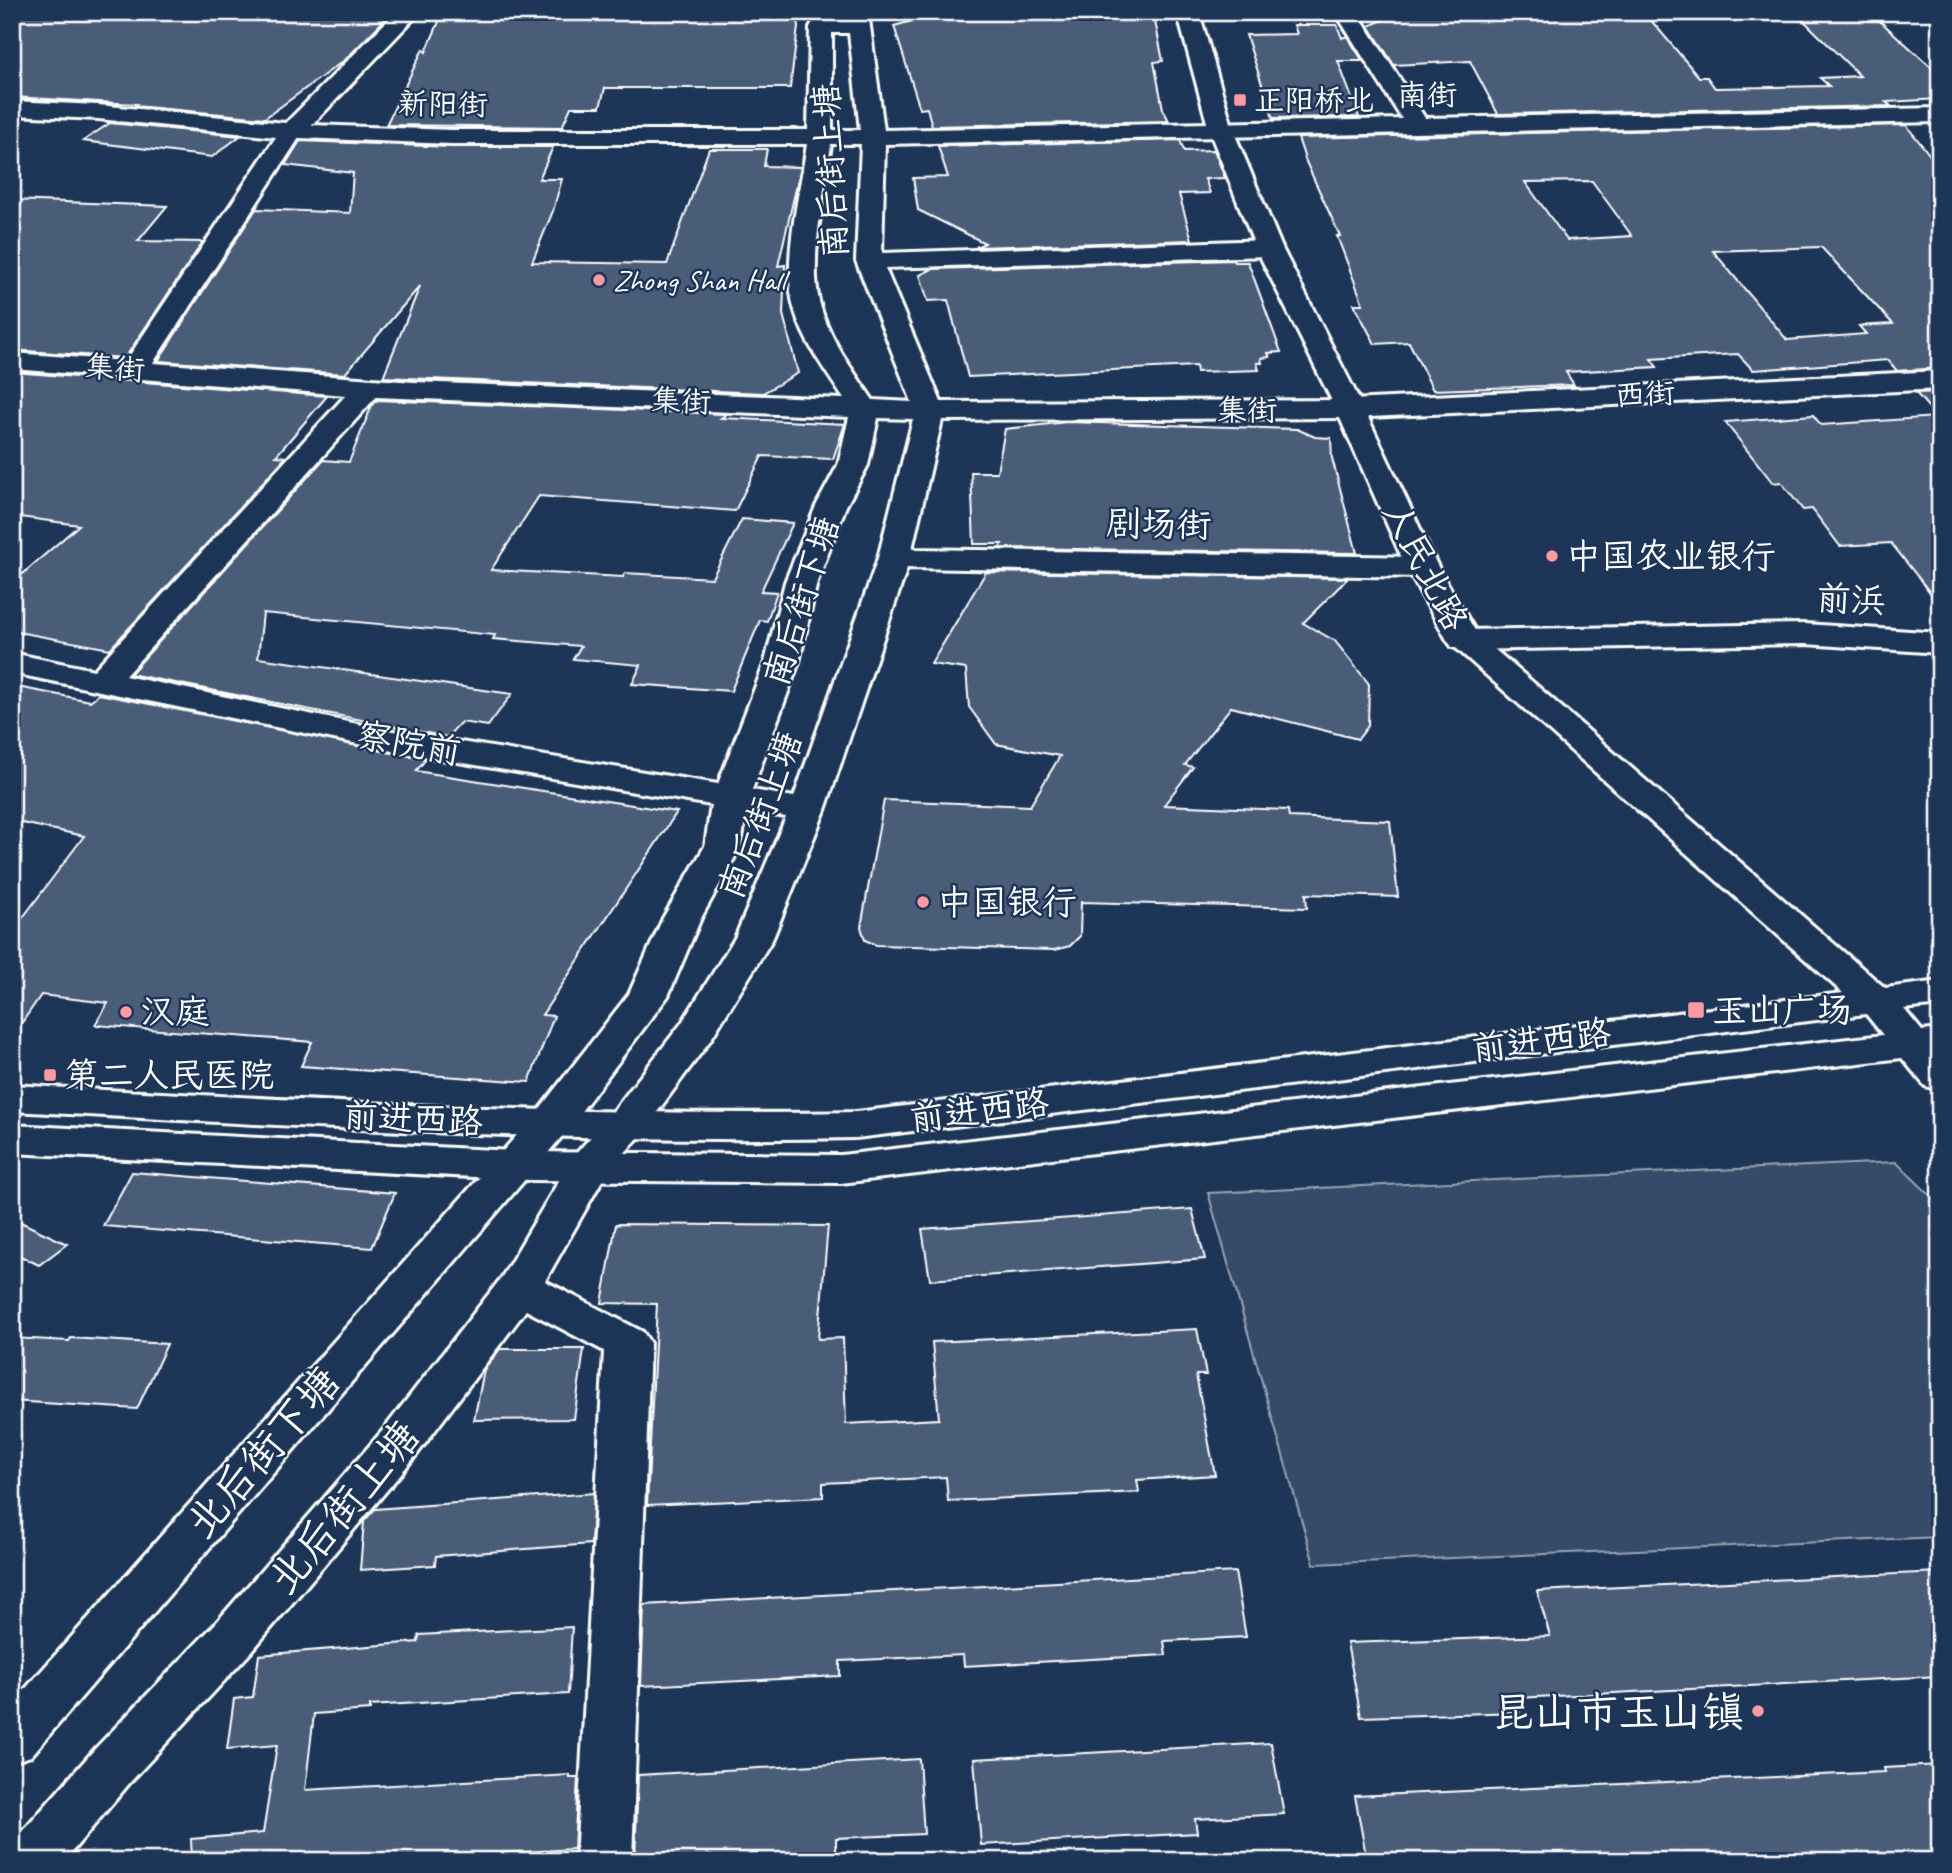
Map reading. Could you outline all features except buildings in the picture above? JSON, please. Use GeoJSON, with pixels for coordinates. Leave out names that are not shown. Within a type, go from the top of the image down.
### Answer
{"type":"FeatureCollection","features":[{"type":"Feature","properties":{"kind":"street"},"geometry":{"type":"LineString","coordinates":[[134,370],[292,131],[409,12]]}},
{"type":"Feature","properties":{"kind":"street","name":"人民北路"},"geometry":{"type":"LineString","coordinates":[[1188,12],[1221,130],[1269,248],[1350,409],[1422,567],[1464,640],[1927,1043],[1940,1077]]}},
{"type":"Feature","properties":{"kind":"street"},"geometry":{"type":"LineString","coordinates":[[1346,12],[1418,126]]}},
{"type":"Feature","properties":{"kind":"street"},"geometry":{"type":"LineString","coordinates":[[858,19],[821,27],[820,137],[802,271],[806,302],[824,348],[865,409]]}},
{"type":"Feature","properties":{"kind":"street","name":"南后街上塘"},"geometry":{"type":"LineString","coordinates":[[623,1128],[697,1030],[754,938],[807,810],[894,558],[930,411],[869,261],[873,137],[858,19]]}},
{"type":"Feature","properties":{"kind":"street","name":"新阳街"},"geometry":{"type":"LineString","coordinates":[[12,108],[98,111],[292,131],[452,137],[873,137]]}},
{"type":"Feature","properties":{"kind":"street","name":"南街"},"geometry":{"type":"LineString","coordinates":[[873,137],[1940,115]]}},
{"type":"Feature","properties":{"kind":"street"},"geometry":{"type":"LineString","coordinates":[[869,261],[1269,248]]}},
{"type":"Feature","properties":{"kind":"street","name":"集街"},"geometry":{"type":"LineString","coordinates":[[12,361],[369,387],[865,409],[1350,409]]}},
{"type":"Feature","properties":{"kind":"street","name":"西街"},"geometry":{"type":"LineString","coordinates":[[1350,409],[1940,380]]}},
{"type":"Feature","properties":{"kind":"street"},"geometry":{"type":"LineString","coordinates":[[102,681],[369,387]]}},
{"type":"Feature","properties":{"kind":"street","name":"南后街下塘"},"geometry":{"type":"LineString","coordinates":[[513,1163],[549,1125],[648,996],[682,918],[723,846],[730,799],[782,662],[801,582],[831,506],[853,465],[865,409]]}},
{"type":"Feature","properties":{"kind":"street","name":"剧场街"},"geometry":{"type":"LineString","coordinates":[[894,558],[1422,567]]}},
{"type":"Feature","properties":{"kind":"street","name":"前浜"},"geometry":{"type":"LineString","coordinates":[[1464,640],[1805,634],[1940,643]]}},
{"type":"Feature","properties":{"kind":"street","name":"察院前"},"geometry":{"type":"LineString","coordinates":[[12,663],[387,740],[807,810]]}},
{"type":"Feature","properties":{"kind":"street","name":"前进西路"},"geometry":{"type":"LineString","coordinates":[[12,1098],[623,1128],[731,1129],[856,1125],[1940,993]]}},
{"type":"Feature","properties":{"kind":"street","name":"前进西路"},"geometry":{"type":"LineString","coordinates":[[12,1139],[708,1172],[841,1169],[1927,1043]]}},
{"type":"Feature","properties":{"kind":"street","name":"北后街上塘"},"geometry":{"type":"LineString","coordinates":[[31,1861],[113,1765],[233,1638],[401,1441],[519,1287],[588,1167],[623,1128]]}},
{"type":"Feature","properties":{"kind":"street","name":"北后街下塘"},"geometry":{"type":"LineString","coordinates":[[12,1741],[513,1163]]}},
{"type":"Feature","properties":{"kind":"street"},"geometry":{"type":"LineString","coordinates":[[519,1287],[627,1343],[604,1861]]}},
{"type":"Feature","properties":{"kind":"shaded area"},"geometry":{"type":"Polygon","coordinates":[[[1896,1162],[1940,1205],[1940,1537],[1314,1564],[1208,1193],[1896,1162]]]}},
{"type":"Feature","properties":{"kind":"place","name":"正阳桥北"},"geometry":{"type":"Point","coordinates":[1240,100]}},
{"type":"Feature","properties":{"kind":"place","name":"Zhong Shan Hall"},"geometry":{"type":"Point","coordinates":[599,280]}},
{"type":"Feature","properties":{"kind":"place","name":"中国农业银行"},"geometry":{"type":"Point","coordinates":[1552,556]}},
{"type":"Feature","properties":{"kind":"place","name":"中国银行"},"geometry":{"type":"Point","coordinates":[923,902]}},
{"type":"Feature","properties":{"kind":"place","name":"玉山广场"},"geometry":{"type":"Point","coordinates":[1696,1010]}},
{"type":"Feature","properties":{"kind":"place","name":"汉庭"},"geometry":{"type":"Point","coordinates":[126,1012]}},
{"type":"Feature","properties":{"kind":"place","name":"第二人民医院"},"geometry":{"type":"Point","coordinates":[50,1075]}},
{"type":"Feature","properties":{"kind":"place","name":"昆山市玉山镇"},"geometry":{"type":"Point","coordinates":[1758,1711]}}]}
